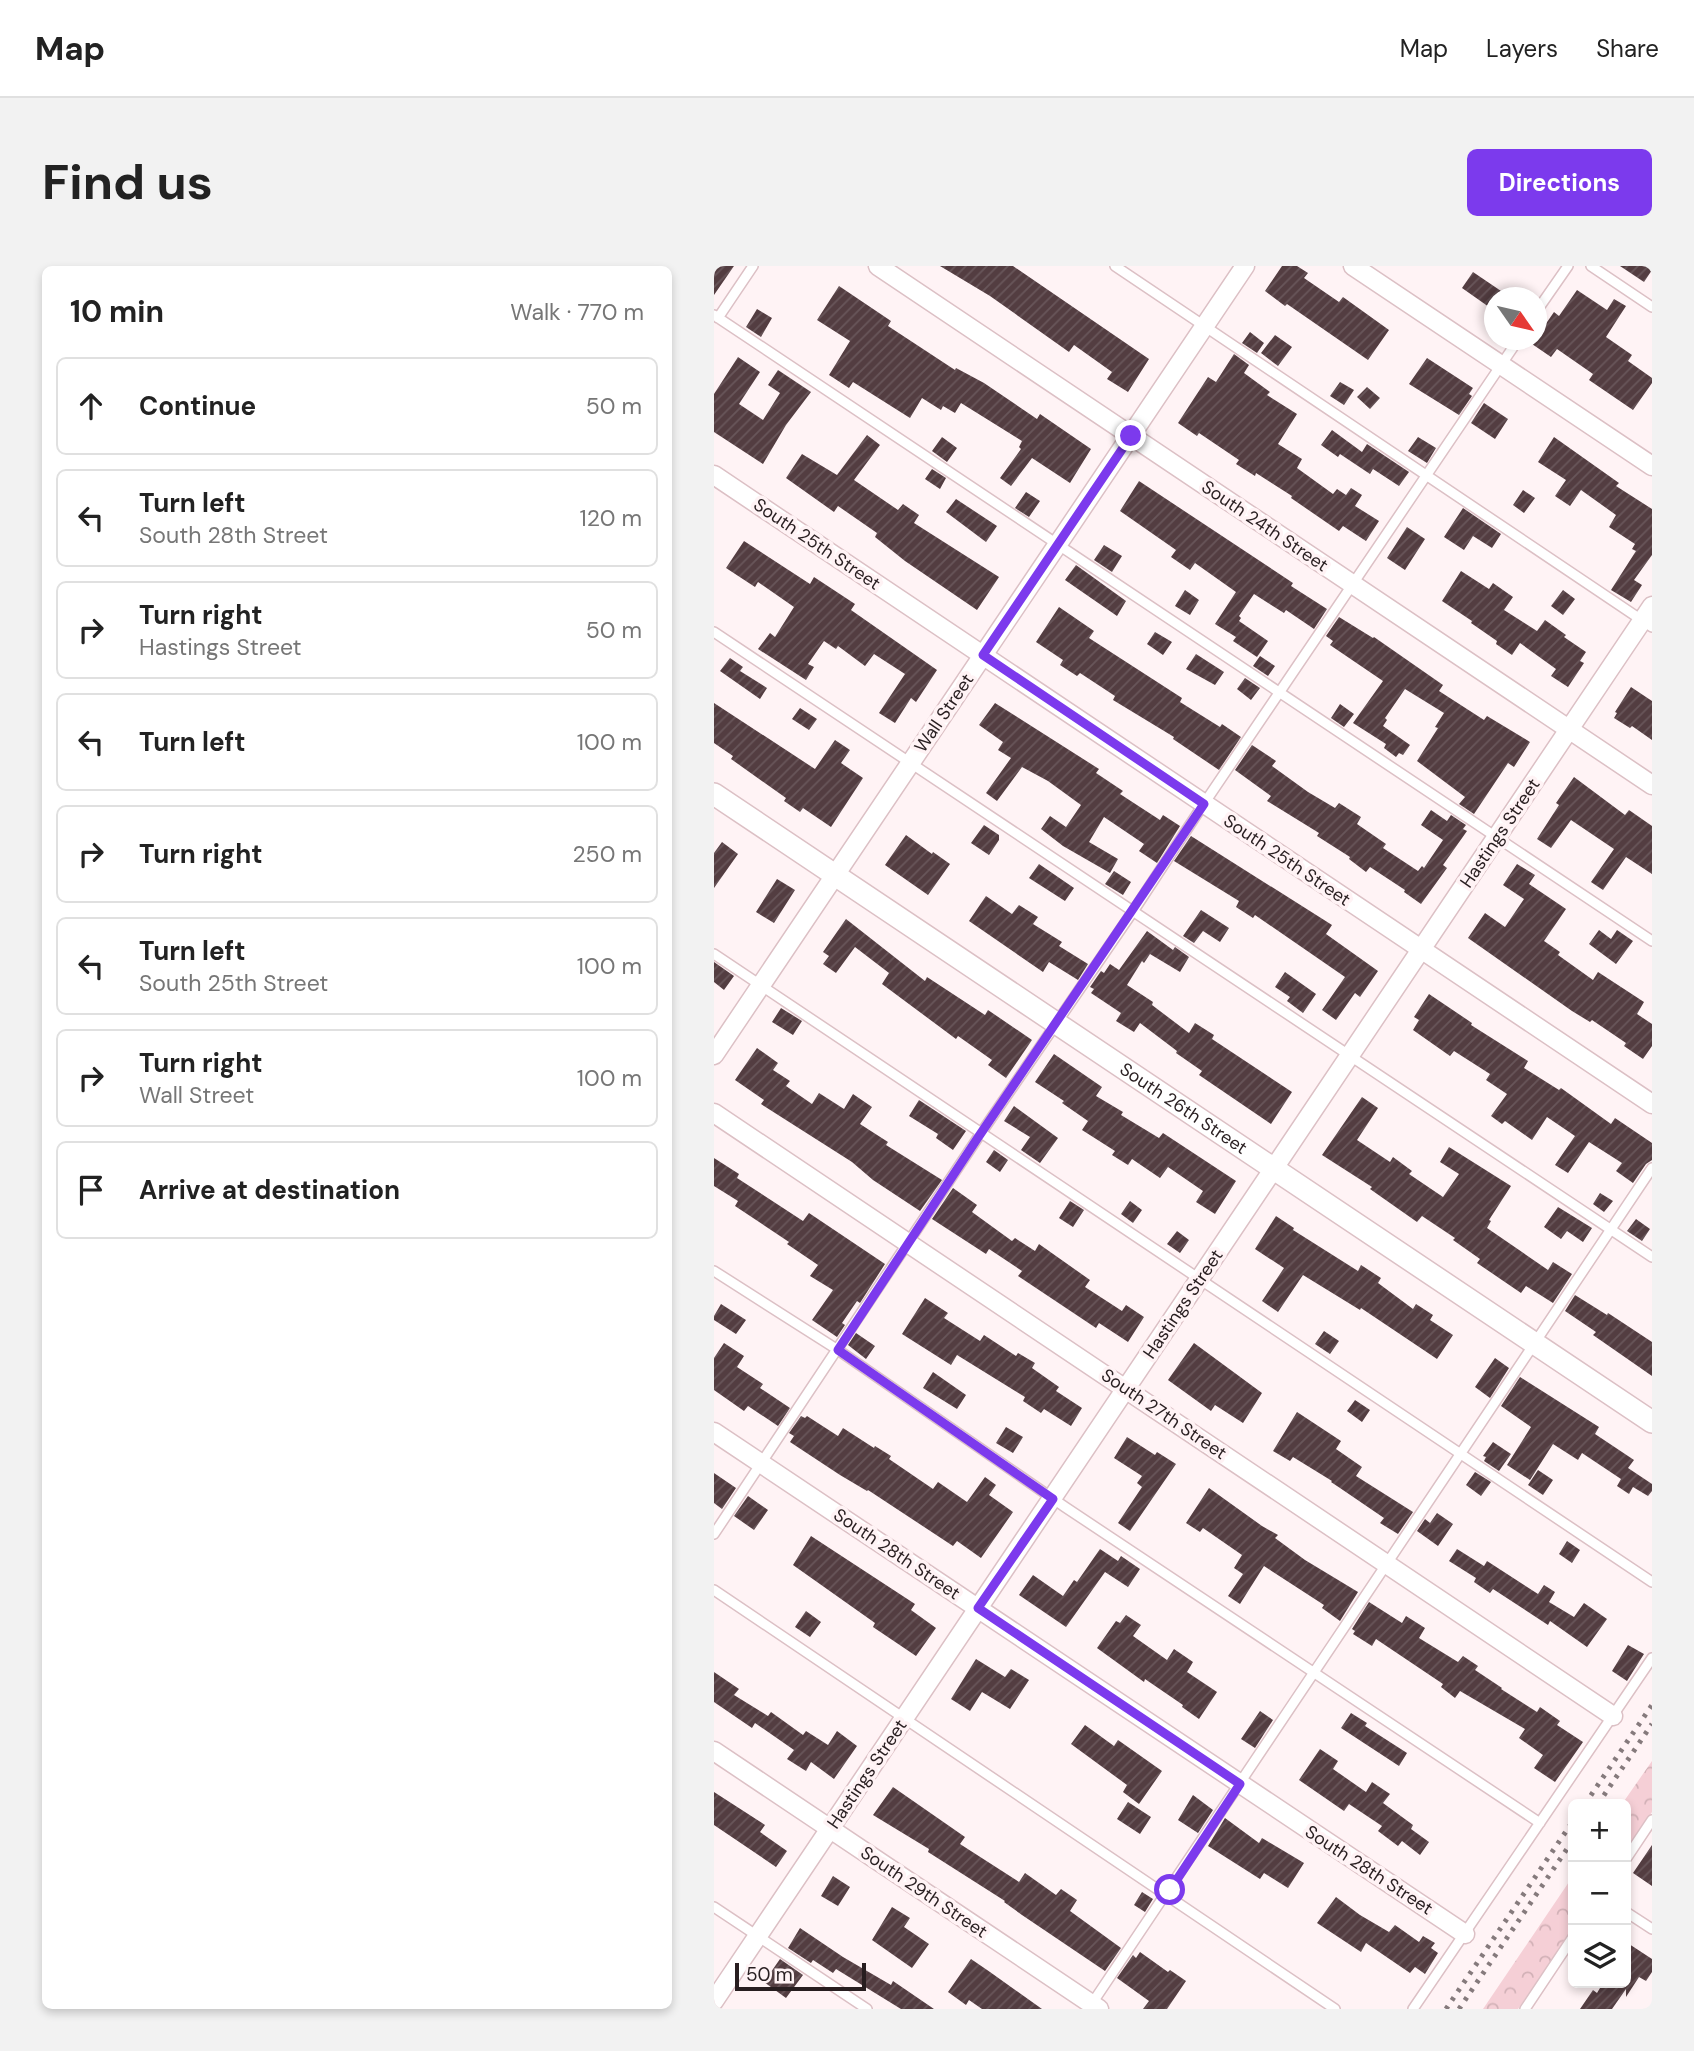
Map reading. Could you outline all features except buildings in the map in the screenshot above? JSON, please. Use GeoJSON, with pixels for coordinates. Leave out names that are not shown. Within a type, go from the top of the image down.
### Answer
{"type":"FeatureCollection","features":[{"type":"Feature","properties":{"kind":"street","name":"South 24th Street"},"geometry":{"type":"LineString","coordinates":[[878,266],[1652,785]]}},
{"type":"Feature","properties":{"kind":"street","name":"Wall Street"},"geometry":{"type":"LineString","coordinates":[[714,1055],[1245,266]]}},
{"type":"Feature","properties":{"kind":"street"},"geometry":{"type":"LineString","coordinates":[[1353,266],[1652,466]]}},
{"type":"Feature","properties":{"kind":"street","name":"South 25th Street"},"geometry":{"type":"LineString","coordinates":[[714,475],[1652,1104]]}},
{"type":"Feature","properties":{"kind":"street","name":"Hastings Street"},"geometry":{"type":"LineString","coordinates":[[714,2001],[1421,949],[1649,618]]}},
{"type":"Feature","properties":{"kind":"street","name":"South 26th Street"},"geometry":{"type":"LineString","coordinates":[[714,794],[1652,1422]]}},
{"type":"Feature","properties":{"kind":"street","name":"South 27th Street"},"geometry":{"type":"LineString","coordinates":[[714,1113],[1613,1716]]}},
{"type":"Feature","properties":{"kind":"street","name":"South 28th Street"},"geometry":{"type":"LineString","coordinates":[[714,1432],[1465,1934]]}},
{"type":"Feature","properties":{"kind":"street","name":"South 29th Street"},"geometry":{"type":"LineString","coordinates":[[714,1751],[1093,2007]]}},
{"type":"Feature","properties":{"kind":"lane"},"geometry":{"type":"LineString","coordinates":[[753,266],[716,316],[1652,942]]}},
{"type":"Feature","properties":{"kind":"lane"},"geometry":{"type":"LineString","coordinates":[[1115,266],[1426,475],[1649,618]]}},
{"type":"Feature","properties":{"kind":"lane"},"geometry":{"type":"LineString","coordinates":[[1547,296],[1568,266]]}},
{"type":"Feature","properties":{"kind":"lane"},"geometry":{"type":"LineString","coordinates":[[1591,266],[1652,307]]}},
{"type":"Feature","properties":{"kind":"lane"},"geometry":{"type":"LineString","coordinates":[[714,1534],[1510,350]]}},
{"type":"Feature","properties":{"kind":"lane"},"geometry":{"type":"LineString","coordinates":[[714,632],[1652,1257]]}},
{"type":"Feature","properties":{"kind":"lane"},"geometry":{"type":"LineString","coordinates":[[714,954],[1652,1582]]}},
{"type":"Feature","properties":{"kind":"lane"},"geometry":{"type":"LineString","coordinates":[[1093,2007],[1652,1168]]}},
{"type":"Feature","properties":{"kind":"lane"},"geometry":{"type":"LineString","coordinates":[[714,1271],[838,1350],[1053,1499],[1540,1823]]}},
{"type":"Feature","properties":{"kind":"lane"},"geometry":{"type":"LineString","coordinates":[[714,1590],[1335,2009]]}},
{"type":"Feature","properties":{"kind":"lane"},"geometry":{"type":"LineString","coordinates":[[1413,2009],[1652,1658]]}},
{"type":"Feature","properties":{"kind":"lane"},"geometry":{"type":"LineString","coordinates":[[1631,1852],[1652,1820]]}},
{"type":"Feature","properties":{"kind":"lane"},"geometry":{"type":"LineString","coordinates":[[714,1908],[867,2009]]}},
{"type":"Feature","properties":{"kind":"lane"},"geometry":{"type":"LineString","coordinates":[[1631,1915],[1652,1929]]}},
{"type":"Feature","properties":{"kind":"lane"},"geometry":{"type":"LineString","coordinates":[[1525,2009],[1568,1944]]}},
{"type":"Feature","properties":{"kind":"green space"},"geometry":{"type":"Polygon","coordinates":[[[1652,1761],[1652,1812],[1631,1844],[1631,1799],[1625,1799],[1652,1761]]]}},
{"type":"Feature","properties":{"kind":"green space"},"geometry":{"type":"Polygon","coordinates":[[[1568,1883],[1568,1935],[1518,2009],[1483,2009],[1568,1883]]]}},
{"type":"Feature","properties":{"kind":"railway"},"geometry":{"type":"LineString","coordinates":[[1588,1799],[1652,1705]]}},
{"type":"Feature","properties":{"kind":"railway"},"geometry":{"type":"LineString","coordinates":[[1601,1799],[1652,1724]]}},
{"type":"Feature","properties":{"kind":"railway"},"geometry":{"type":"LineString","coordinates":[[1446,2009],[1568,1828]]}},
{"type":"Feature","properties":{"kind":"railway"},"geometry":{"type":"LineString","coordinates":[[1459,2009],[1568,1847]]}},
{"type":"Feature","properties":{"kind":"route"},"geometry":{"type":"LineString","coordinates":[[1131,436],[983,655],[1204,804],[838,1350],[1053,1499],[978,1608],[1240,1784],[1170,1890]]}}]}
